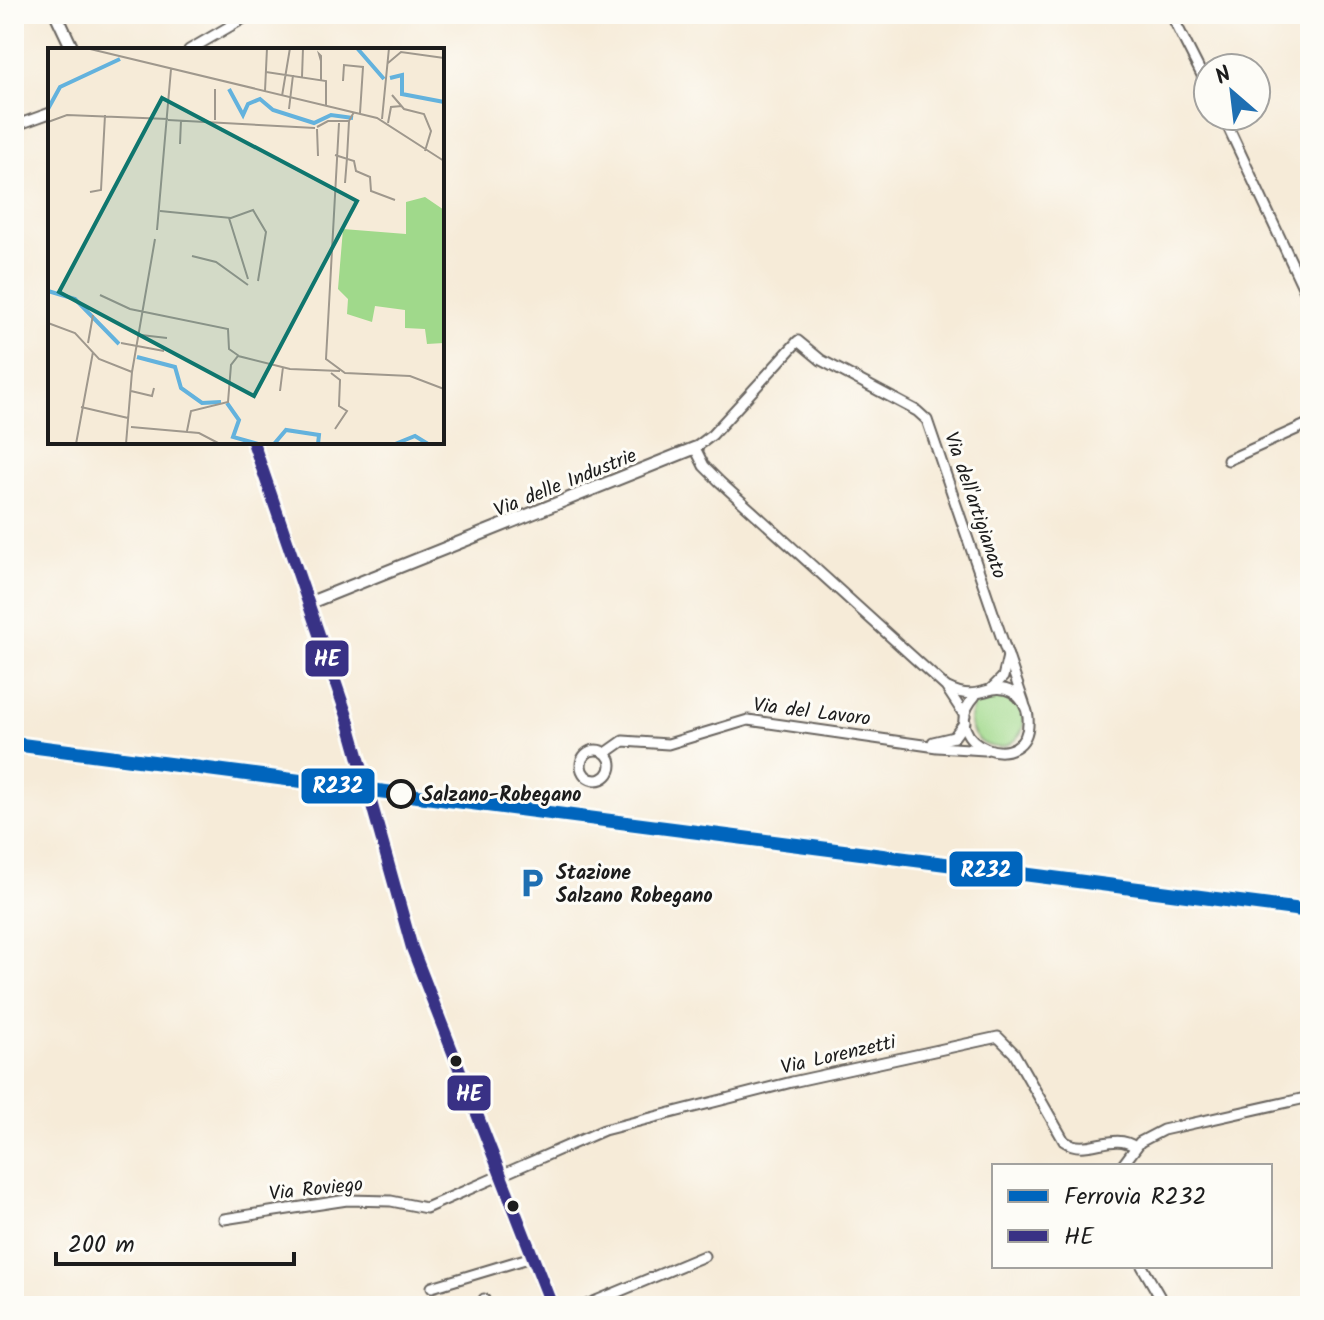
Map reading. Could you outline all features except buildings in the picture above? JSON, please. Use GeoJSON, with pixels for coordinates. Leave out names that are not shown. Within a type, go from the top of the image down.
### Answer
{"type":"FeatureCollection","features":[{"type":"Feature","properties":{"kind":"street"},"geometry":{"type":"LineString","coordinates":[[56,14],[72,48]]}},
{"type":"Feature","properties":{"kind":"street"},"geometry":{"type":"LineString","coordinates":[[192,48],[251,14]]}},
{"type":"Feature","properties":{"kind":"street"},"geometry":{"type":"LineString","coordinates":[[1171,14],[1192,55]]}},
{"type":"Feature","properties":{"kind":"street"},"geometry":{"type":"LineString","coordinates":[[14,126],[48,114]]}},
{"type":"Feature","properties":{"kind":"street"},"geometry":{"type":"LineString","coordinates":[[1230,132],[1310,302]]}},
{"type":"Feature","properties":{"kind":"street","name":"Via delle Industrie"},"geometry":{"type":"LineString","coordinates":[[309,603],[695,448],[712,435],[798,341]]}},
{"type":"Feature","properties":{"kind":"street","name":"Via dell'artigianato"},"geometry":{"type":"LineString","coordinates":[[798,341],[821,360],[917,411],[927,420],[1028,720],[1019,743],[1001,752],[985,750]]}},
{"type":"Feature","properties":{"kind":"street"},"geometry":{"type":"LineString","coordinates":[[1228,460],[1310,423]]}},
{"type":"Feature","properties":{"kind":"street"},"geometry":{"type":"LineString","coordinates":[[254,444],[347,716]]}},
{"type":"Feature","properties":{"kind":"street"},"geometry":{"type":"LineString","coordinates":[[695,448],[720,482],[946,687],[965,719],[970,738],[985,750]]}},
{"type":"Feature","properties":{"kind":"street"},"geometry":{"type":"LineString","coordinates":[[946,687],[975,696],[991,689],[1005,673],[1008,656]]}},
{"type":"Feature","properties":{"kind":"street"},"geometry":{"type":"LineString","coordinates":[[991,689],[1011,691],[1024,703]]}},
{"type":"Feature","properties":{"kind":"street"},"geometry":{"type":"LineString","coordinates":[[926,743],[954,737],[975,696]]}},
{"type":"Feature","properties":{"kind":"street","name":"Via del Lavoro"},"geometry":{"type":"LineString","coordinates":[[606,753],[623,741],[672,744],[740,720],[985,750]]}},
{"type":"Feature","properties":{"kind":"street"},"geometry":{"type":"LineString","coordinates":[[361,766],[412,948],[552,1306]]}},
{"type":"Feature","properties":{"kind":"street","name":"Via Lorenzetti"},"geometry":{"type":"LineString","coordinates":[[501,1178],[576,1139],[604,1130],[792,1082],[998,1037],[1014,1053],[1068,1144],[1077,1148],[1120,1141],[1135,1147]]}},
{"type":"Feature","properties":{"kind":"street"},"geometry":{"type":"LineString","coordinates":[[1123,1164],[1135,1147],[1163,1130],[1310,1097]]}},
{"type":"Feature","properties":{"kind":"street","name":"Via Roviego"},"geometry":{"type":"LineString","coordinates":[[224,1219],[347,1200],[391,1201],[426,1208],[501,1178]]}},
{"type":"Feature","properties":{"kind":"street"},"geometry":{"type":"LineString","coordinates":[[584,1306],[704,1256]]}},
{"type":"Feature","properties":{"kind":"street"},"geometry":{"type":"LineString","coordinates":[[432,1287],[532,1257]]}},
{"type":"Feature","properties":{"kind":"street"},"geometry":{"type":"LineString","coordinates":[[1143,1268],[1165,1306]]}},
{"type":"Feature","properties":{"kind":"green space"},"geometry":{"type":"Polygon","coordinates":[[[997,693],[1016,701],[1024,720],[1016,739],[997,747],[978,739],[970,720],[978,701],[997,693]]]}},
{"type":"Feature","properties":{"kind":"tunnel"},"geometry":{"type":"LineString","coordinates":[[347,716],[361,766]]}},
{"type":"Feature","properties":{"kind":"rail line","name":"R232"},"geometry":{"type":"LineString","coordinates":[[14,744],[1310,911]]}},
{"type":"Feature","properties":{"kind":"transit line","name":"HE"},"geometry":{"type":"LineString","coordinates":[[254,444],[347,716],[412,948],[552,1306]]}},
{"type":"Feature","properties":{"kind":"place","name":"Salzano-Robegano"},"geometry":{"type":"Point","coordinates":[401,794]}},
{"type":"Feature","properties":{"kind":"place","name":"Stazione Salzano Robegano"},"geometry":{"type":"Point","coordinates":[532,883]}}]}
